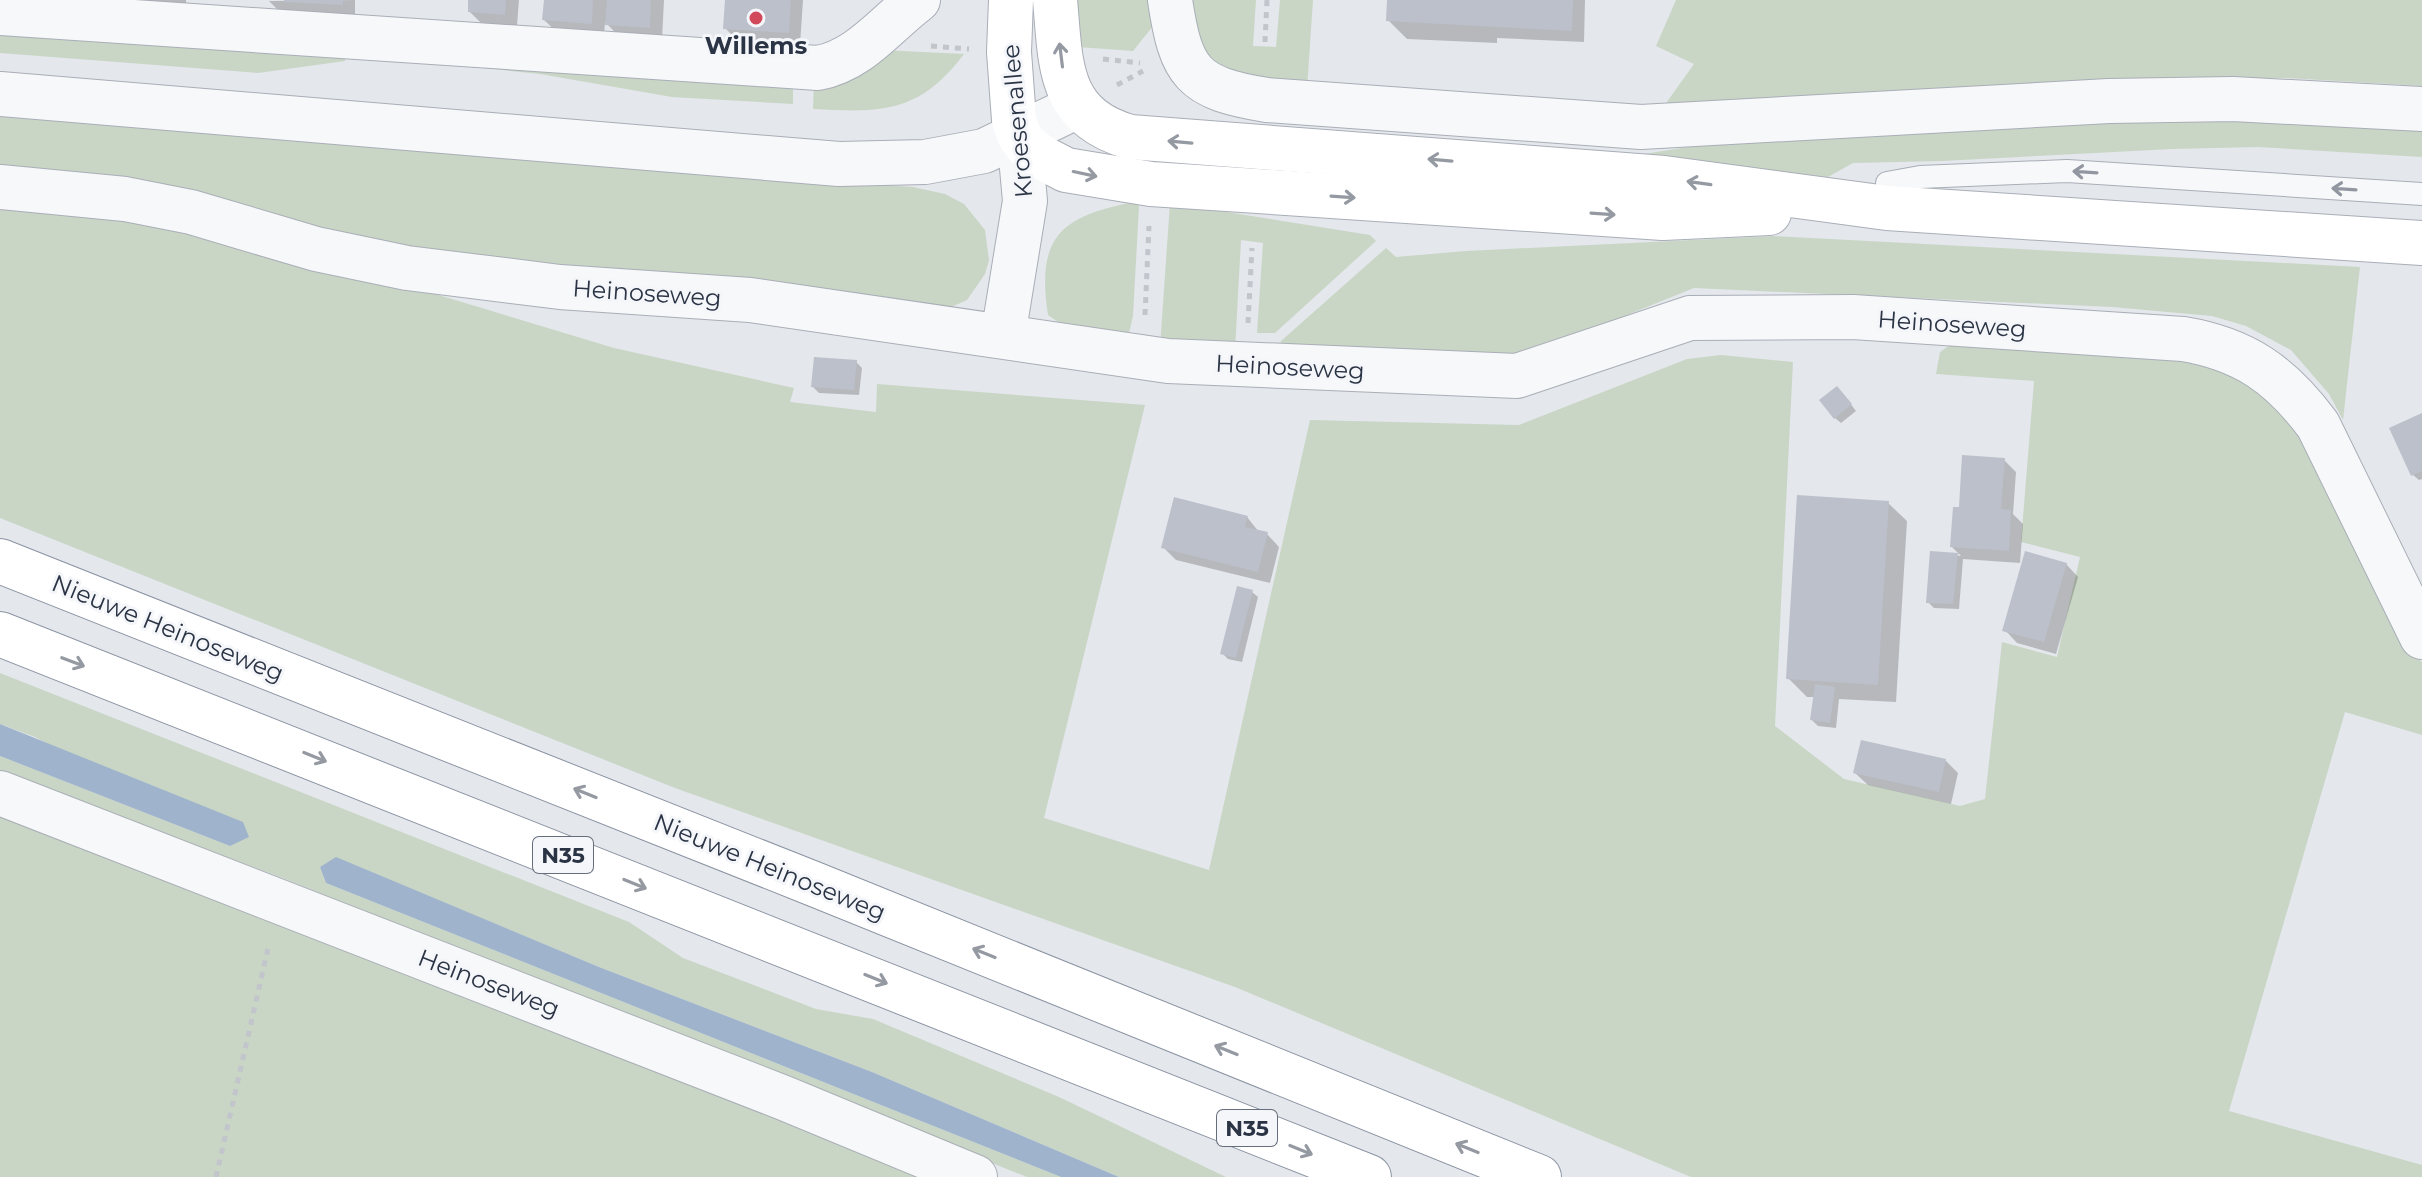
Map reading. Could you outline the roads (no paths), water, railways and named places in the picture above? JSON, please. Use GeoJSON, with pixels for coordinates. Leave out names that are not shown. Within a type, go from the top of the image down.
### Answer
{"type":"FeatureCollection","features":[{"type":"Feature","properties":{"kind":"main road","name":"Kroesenallee"},"geometry":{"type":"LineString","coordinates":[[1011,0],[1011,101],[1019,135]]}},
{"type":"Feature","properties":{"kind":"main road","name":"Kroesenallee"},"geometry":{"type":"LineString","coordinates":[[1055,0],[1065,83],[1078,106]]}},
{"type":"Feature","properties":{"kind":"main road"},"geometry":{"type":"LineString","coordinates":[[1078,106],[1095,123],[1130,137],[1664,178],[1887,208],[2422,243]]}},
{"type":"Feature","properties":{"kind":"main road"},"geometry":{"type":"LineString","coordinates":[[1019,135],[1041,157],[1066,170],[1151,184],[1663,218],[1887,208]]}},
{"type":"Feature","properties":{"kind":"main road","name":"Nieuwe Heinoseweg"},"geometry":{"type":"LineString","coordinates":[[0,561],[829,890],[1539,1177]]}},
{"type":"Feature","properties":{"kind":"main road","name":"N35"},"geometry":{"type":"LineString","coordinates":[[0,634],[1369,1177]]}},
{"type":"Feature","properties":{"kind":"street"},"geometry":{"type":"LineString","coordinates":[[0,13],[818,68],[852,57],[918,0]]}},
{"type":"Feature","properties":{"kind":"street"},"geometry":{"type":"LineString","coordinates":[[1170,0],[1177,45],[1188,69],[1233,94],[1267,100],[1641,127],[2125,101],[2233,99],[2422,109]]}},
{"type":"Feature","properties":{"kind":"street"},"geometry":{"type":"LineString","coordinates":[[0,94],[839,164],[925,162],[984,151],[1078,106]]}},
{"type":"Feature","properties":{"kind":"street","name":"Kroesenallee"},"geometry":{"type":"LineString","coordinates":[[1003,336],[1025,201],[1019,135]]}},
{"type":"Feature","properties":{"kind":"street","name":"Heinoseweg"},"geometry":{"type":"LineString","coordinates":[[0,187],[125,199],[191,212],[316,249],[407,268],[560,287],[750,300],[1168,361],[1517,376],[1690,318],[1853,317],[2167,338],[2214,344],[2244,357],[2277,379],[2298,398],[2318,425],[2422,637]]}},
{"type":"Feature","properties":{"kind":"street","name":"Heinoseweg"},"geometry":{"type":"LineString","coordinates":[[0,793],[784,1098],[975,1177]]}},
{"type":"Feature","properties":{"kind":"lane"},"geometry":{"type":"LineString","coordinates":[[1887,208],[1887,183],[1920,177],[2067,171],[2422,194]]}},
{"type":"Feature","properties":{"kind":"water"},"geometry":{"type":"Polygon","coordinates":[[[0,724],[243,822],[249,837],[230,846],[0,756],[0,724]]]}},
{"type":"Feature","properties":{"kind":"water"},"geometry":{"type":"Polygon","coordinates":[[[336,857],[599,967],[872,1072],[1119,1177],[1061,1177],[326,883],[320,867],[336,857]]]}},
{"type":"Feature","properties":{"kind":"place","name":"Willems"},"geometry":{"type":"Point","coordinates":[756,18]}}]}
